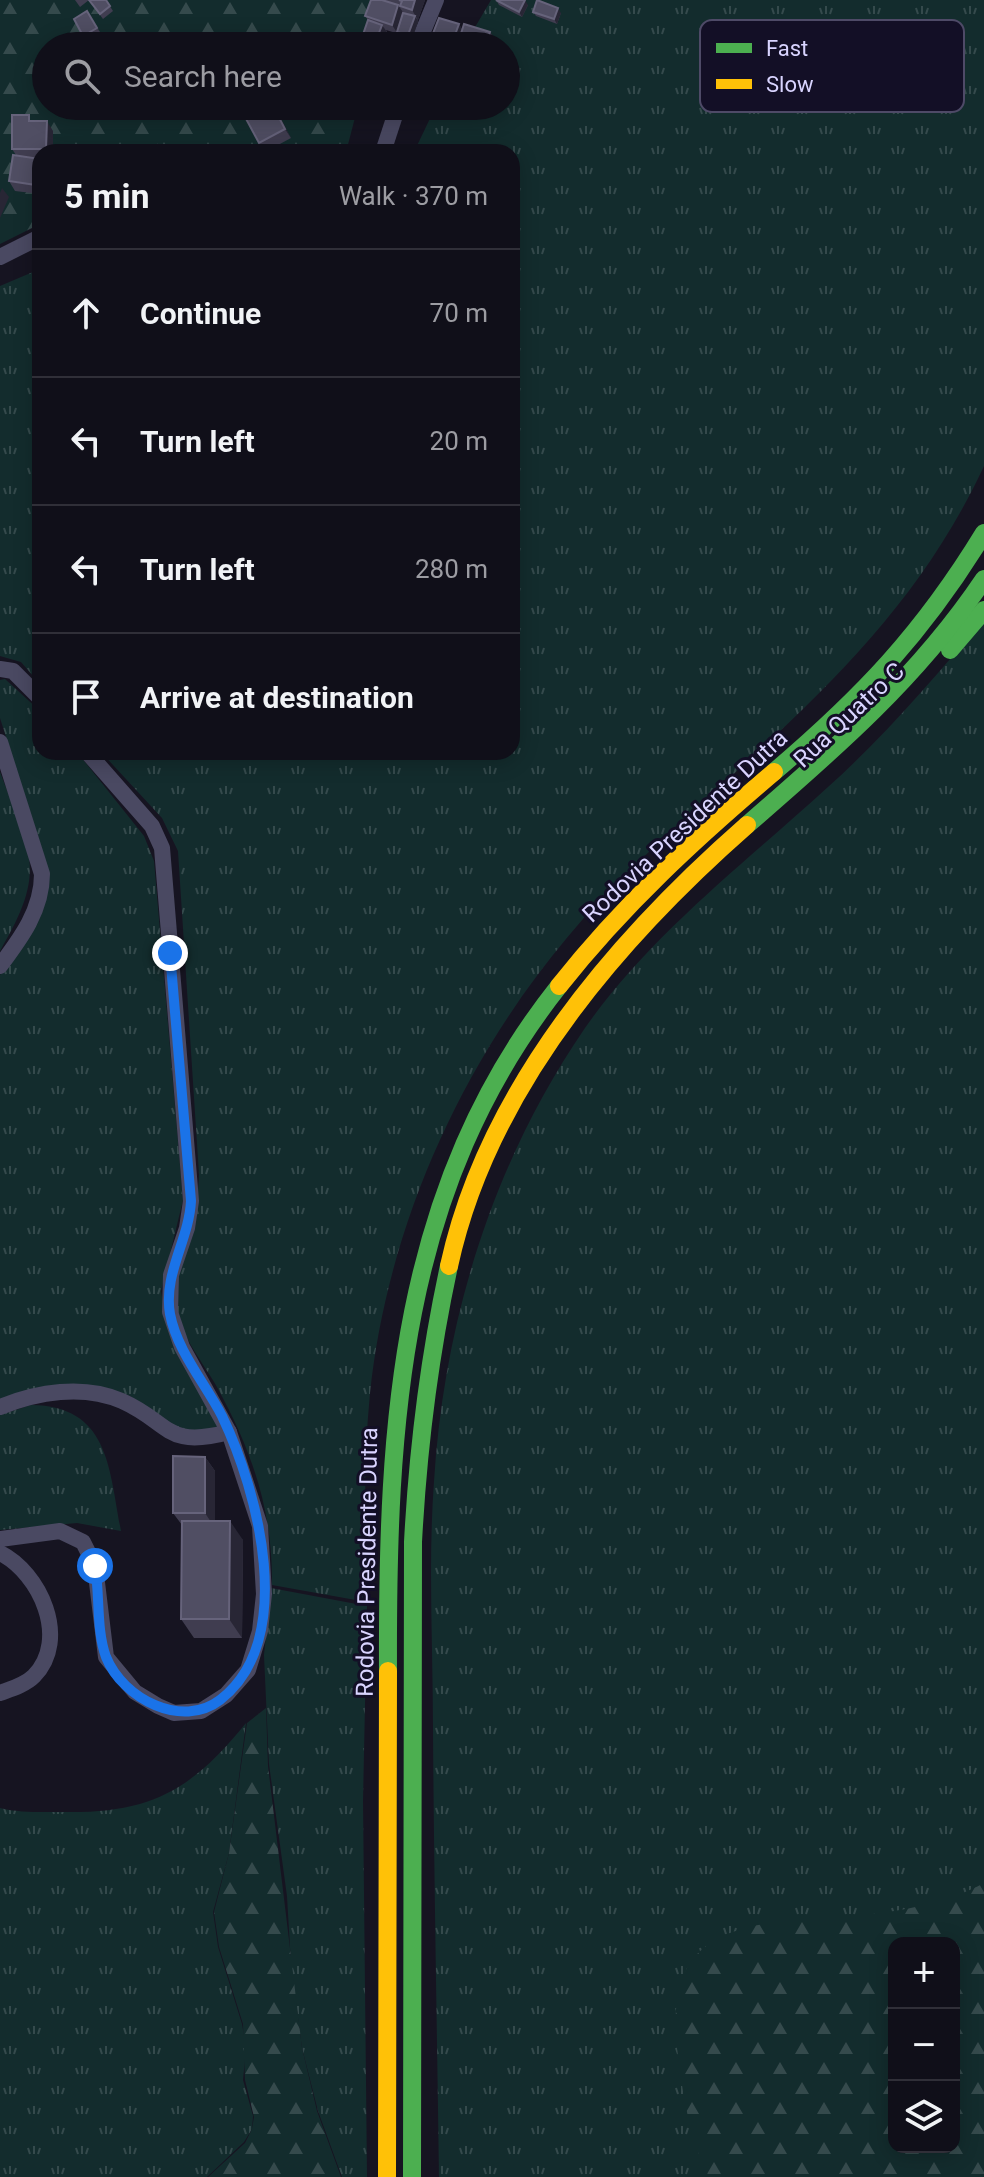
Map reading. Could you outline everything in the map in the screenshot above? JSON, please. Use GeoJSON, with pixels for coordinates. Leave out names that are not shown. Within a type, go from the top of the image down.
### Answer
{"type":"FeatureCollection","features":[{"type":"Feature","properties":{"kind":"main road","name":"Rodovia Presidente Dutra"},"geometry":{"type":"LineString","coordinates":[[387,2177],[388,1511],[404,1338],[436,1209],[504,1066],[551,996],[602,932],[681,856],[872,686],[934,615],[984,533]]}},
{"type":"Feature","properties":{"kind":"main road","name":"Rodovia Presidente Dutra"},"geometry":{"type":"LineString","coordinates":[[412,2177],[414,1491],[428,1351],[449,1257],[468,1200],[515,1094],[585,993],[662,906],[719,849],[888,700],[955,627],[984,579]]}},
{"type":"Feature","properties":{"kind":"main road","name":"Rua Quatro C"},"geometry":{"type":"LineString","coordinates":[[662,906],[888,716],[984,610]]}},
{"type":"Feature","properties":{"kind":"street"},"geometry":{"type":"LineString","coordinates":[[423,32],[436,0]]}},
{"type":"Feature","properties":{"kind":"street"},"geometry":{"type":"LineString","coordinates":[[386,144],[393,120]]}},
{"type":"Feature","properties":{"kind":"street"},"geometry":{"type":"LineString","coordinates":[[0,257],[32,241]]}},
{"type":"Feature","properties":{"kind":"street"},"geometry":{"type":"LineString","coordinates":[[0,669],[13,671],[32,690]]}},
{"type":"Feature","properties":{"kind":"street"},"geometry":{"type":"LineString","coordinates":[[0,742],[42,874],[42,889],[33,917],[0,966]]}},
{"type":"Feature","properties":{"kind":"street"},"geometry":{"type":"LineString","coordinates":[[0,1539],[60,1531],[83,1542],[95,1566],[106,1657],[117,1674],[158,1706],[174,1713],[201,1711],[226,1695],[248,1670],[260,1631],[264,1594],[260,1526],[229,1432],[182,1347],[170,1312],[171,1275],[187,1228],[191,1201],[162,848],[152,826],[94,760]]}},
{"type":"Feature","properties":{"kind":"street"},"geometry":{"type":"LineString","coordinates":[[0,1407],[48,1392],[76,1392],[125,1402],[176,1436],[207,1438],[229,1432]]}},
{"type":"Feature","properties":{"kind":"street"},"geometry":{"type":"LineString","coordinates":[[0,1553],[14,1561],[35,1586],[46,1609],[50,1633],[46,1657],[35,1675],[0,1693]]}},
{"type":"Feature","properties":{"kind":"green space"},"geometry":{"type":"Polygon","coordinates":[[[0,0],[384,0],[376,32],[32,32],[32,120],[354,120],[348,144],[32,144],[32,228],[0,244],[0,0]]]}},
{"type":"Feature","properties":{"kind":"green space"},"geometry":{"type":"Polygon","coordinates":[[[491,0],[984,0],[984,466],[951,528],[914,584],[873,635],[829,683],[635,865],[583,919],[536,977],[493,1040],[456,1106],[425,1175],[400,1246],[382,1319],[370,1393],[366,1445],[367,1602],[272,1585],[269,1532],[250,1458],[217,1387],[181,1322],[176,1294],[177,1277],[198,1191],[199,1174],[178,851],[162,818],[108,760],[520,760],[520,144],[418,144],[429,120],[520,120],[520,32],[472,32],[491,0]]]}},
{"type":"Feature","properties":{"kind":"green space"},"geometry":{"type":"Polygon","coordinates":[[[32,272],[32,675],[21,662],[0,656],[0,286],[32,272]]]}},
{"type":"Feature","properties":{"kind":"green space"},"geometry":{"type":"Polygon","coordinates":[[[984,619],[984,2177],[439,2177],[432,1512],[449,1362],[479,1244],[499,1188],[524,1133],[553,1079],[611,994],[669,930],[828,787],[909,706],[984,619]]]}},
{"type":"Feature","properties":{"kind":"green space"},"geometry":{"type":"Polygon","coordinates":[[[5,679],[32,704],[32,760],[83,760],[144,836],[154,861],[183,1200],[161,1291],[166,1321],[222,1429],[185,1433],[130,1396],[102,1388],[0,1400],[0,975],[29,932],[42,849],[0,718],[0,680],[5,679]]]}},
{"type":"Feature","properties":{"kind":"green space"},"geometry":{"type":"Polygon","coordinates":[[[0,772],[20,823],[30,862],[25,900],[0,951],[0,772]]]}},
{"type":"Feature","properties":{"kind":"green space"},"geometry":{"type":"Polygon","coordinates":[[[31,1405],[57,1408],[77,1417],[91,1429],[108,1465],[121,1531],[77,1523],[0,1530],[0,1415],[31,1405]]]}},
{"type":"Feature","properties":{"kind":"green space"},"geometry":{"type":"Polygon","coordinates":[[[271,1588],[367,1606],[363,1801],[367,2177],[342,2177],[318,2111],[302,2048],[291,1964],[287,1896],[269,1764],[264,1655],[271,1588]]]}},
{"type":"Feature","properties":{"kind":"green space"},"geometry":{"type":"Polygon","coordinates":[[[266,1708],[268,1766],[302,2048],[317,2111],[341,2177],[208,2177],[245,2143],[254,2117],[245,2080],[243,2024],[219,1947],[214,1912],[229,1853],[247,1723],[266,1708]]]}},
{"type":"Feature","properties":{"kind":"green space"},"geometry":{"type":"Polygon","coordinates":[[[246,1723],[229,1853],[213,1912],[218,1947],[242,2024],[246,2048],[243,2080],[253,2116],[252,2129],[244,2142],[207,2177],[0,2177],[0,1808],[30,1812],[92,1812],[144,1803],[187,1782],[246,1723]]]}},
{"type":"Feature","properties":{"kind":"green space"},"geometry":{"type":"Polygon","coordinates":[[[984,1883],[984,2177],[709,2177],[687,2114],[676,2033],[678,1992],[695,1956],[722,1936],[763,1924],[873,1914],[944,1900],[984,1883]]]}},
{"type":"Feature","properties":{"kind":"building"},"geometry":{"type":"Polygon","coordinates":[[[89,0],[106,0],[110,6],[100,14],[89,0]]]}},
{"type":"Feature","properties":{"kind":"building"},"geometry":{"type":"Polygon","coordinates":[[[371,0],[398,5],[392,25],[365,16],[371,0]]]}},
{"type":"Feature","properties":{"kind":"building"},"geometry":{"type":"Polygon","coordinates":[[[399,0],[415,0],[412,10],[400,6],[402,1],[399,0]]]}},
{"type":"Feature","properties":{"kind":"building"},"geometry":{"type":"Polygon","coordinates":[[[496,0],[525,0],[519,12],[496,0]]]}},
{"type":"Feature","properties":{"kind":"building"},"geometry":{"type":"Polygon","coordinates":[[[537,0],[558,8],[554,19],[533,12],[537,0]]]}},
{"type":"Feature","properties":{"kind":"building"},"geometry":{"type":"Polygon","coordinates":[[[87,11],[97,28],[81,32],[74,19],[87,11]]]}},
{"type":"Feature","properties":{"kind":"building"},"geometry":{"type":"Polygon","coordinates":[[[403,13],[415,16],[409,32],[397,32],[403,13]]]}},
{"type":"Feature","properties":{"kind":"building"},"geometry":{"type":"Polygon","coordinates":[[[439,18],[459,24],[456,32],[434,32],[439,18]]]}},
{"type":"Feature","properties":{"kind":"building"},"geometry":{"type":"Polygon","coordinates":[[[368,20],[382,25],[379,32],[364,32],[368,20]]]}},
{"type":"Feature","properties":{"kind":"building"},"geometry":{"type":"Polygon","coordinates":[[[464,24],[490,32],[461,32],[464,24]]]}},
{"type":"Feature","properties":{"kind":"building"},"geometry":{"type":"Polygon","coordinates":[[[12,115],[29,115],[29,121],[47,121],[46,144],[32,144],[32,149],[12,149],[12,115]]]}},
{"type":"Feature","properties":{"kind":"building"},"geometry":{"type":"Polygon","coordinates":[[[247,120],[280,120],[285,129],[259,143],[247,120]]]}},
{"type":"Feature","properties":{"kind":"building"},"geometry":{"type":"Polygon","coordinates":[[[13,155],[32,158],[32,184],[9,181],[13,155]]]}},
{"type":"Feature","properties":{"kind":"building"},"geometry":{"type":"Polygon","coordinates":[[[173,1456],[205,1457],[205,1513],[173,1513],[173,1456]]]}},
{"type":"Feature","properties":{"kind":"building"},"geometry":{"type":"Polygon","coordinates":[[[182,1521],[230,1521],[229,1619],[181,1619],[182,1521]]]}},
{"type":"Feature","properties":{"kind":"traffic: fast"},"geometry":{"type":"LineString","coordinates":[[774,772],[836,717],[890,662],[938,602],[984,533]]}},
{"type":"Feature","properties":{"kind":"traffic: fast"},"geometry":{"type":"LineString","coordinates":[[747,825],[844,739],[904,679],[932,648],[984,579]]}},
{"type":"Feature","properties":{"kind":"traffic: fast"},"geometry":{"type":"LineString","coordinates":[[950,650],[984,610]]}},
{"type":"Feature","properties":{"kind":"traffic: fast"},"geometry":{"type":"LineString","coordinates":[[388,1671],[388,1579],[399,1399],[413,1312],[434,1226],[465,1144],[506,1063],[559,986]]}},
{"type":"Feature","properties":{"kind":"traffic: fast"},"geometry":{"type":"LineString","coordinates":[[412,2177],[413,1542],[425,1403],[449,1266]]}},
{"type":"Feature","properties":{"kind":"traffic: slow"},"geometry":{"type":"LineString","coordinates":[[559,986],[661,873],[774,772]]}},
{"type":"Feature","properties":{"kind":"traffic: slow"},"geometry":{"type":"LineString","coordinates":[[449,1266],[467,1202],[493,1139],[525,1080],[563,1023],[605,969],[651,918],[747,825]]}},
{"type":"Feature","properties":{"kind":"traffic: slow"},"geometry":{"type":"LineString","coordinates":[[387,2177],[388,1671]]}},
{"type":"Feature","properties":{"kind":"route"},"geometry":{"type":"LineString","coordinates":[[95,1566],[106,1657],[135,1692],[174,1713],[188,1714],[214,1704],[237,1686],[255,1654],[260,1631],[264,1594],[262,1534],[229,1432],[182,1347],[170,1312],[171,1275],[187,1228],[191,1201],[170,953]]}}]}
